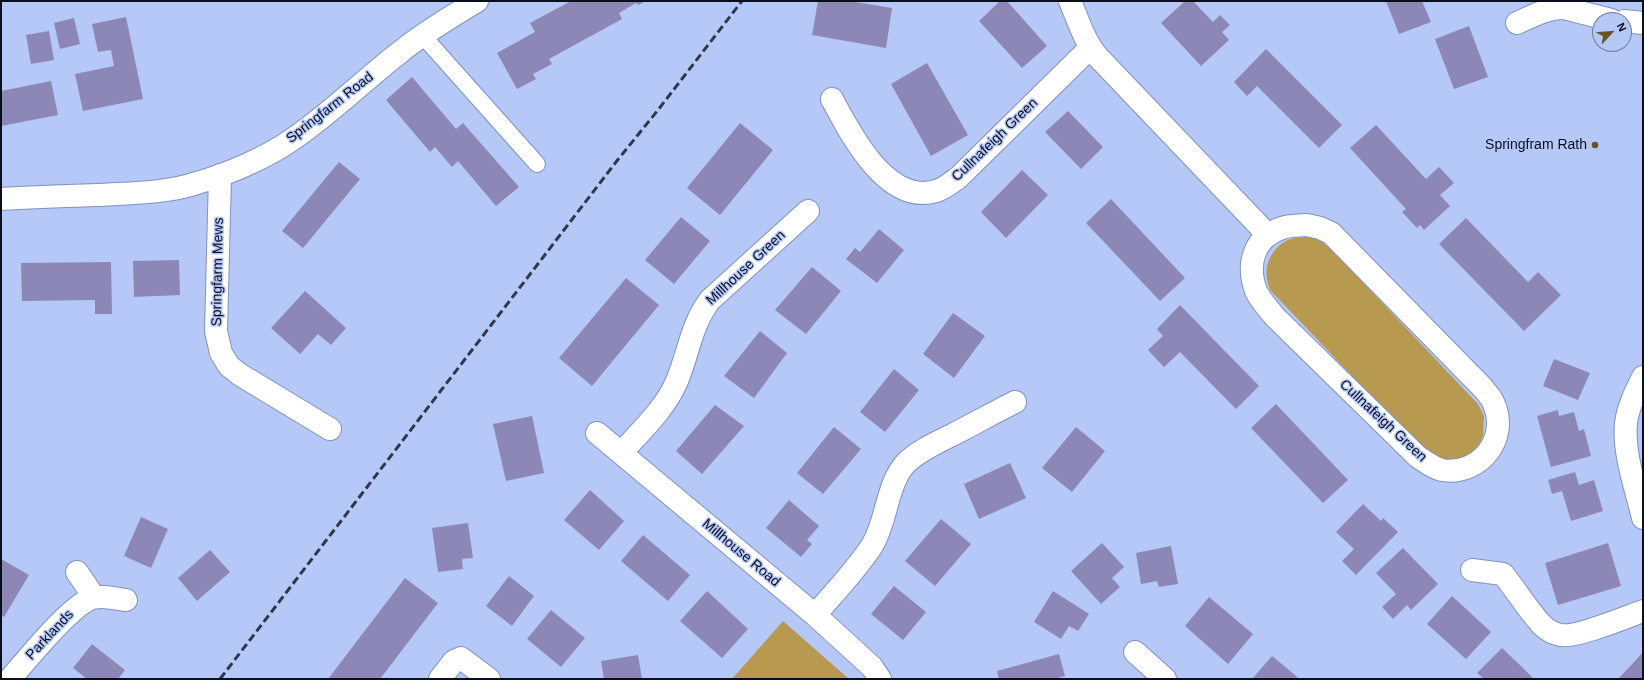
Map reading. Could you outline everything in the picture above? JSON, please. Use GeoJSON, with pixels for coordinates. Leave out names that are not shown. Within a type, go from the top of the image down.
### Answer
{"type":"FeatureCollection","features":[{"type":"Feature","properties":{"kind":"street","name":"Springfarm Road"},"geometry":{"type":"LineString","coordinates":[[1,199],[119,194],[167,190],[196,184],[220,175],[258,158],[292,140],[334,108],[400,52],[477,1]]}},
{"type":"Feature","properties":{"kind":"street"},"geometry":{"type":"LineString","coordinates":[[1070,1],[1090,48],[1267,234]]}},
{"type":"Feature","properties":{"kind":"street"},"geometry":{"type":"LineString","coordinates":[[1518,23],[1542,12],[1557,8],[1564,8],[1592,15]]}},
{"type":"Feature","properties":{"kind":"street"},"geometry":{"type":"LineString","coordinates":[[1632,22],[1643,23]]}},
{"type":"Feature","properties":{"kind":"street","name":"Cullnafeigh Green"},"geometry":{"type":"LineString","coordinates":[[832,99],[860,148],[884,174],[902,189],[914,192],[935,192],[943,189],[959,177],[1090,48]]}},
{"type":"Feature","properties":{"kind":"street","name":"Springfarm Mews"},"geometry":{"type":"LineString","coordinates":[[220,175],[215,323],[221,353],[229,366],[239,374],[330,429]]}},
{"type":"Feature","properties":{"kind":"street","name":"Millhouse Green"},"geometry":{"type":"LineString","coordinates":[[621,453],[658,413],[669,396],[677,381],[692,332],[704,308],[710,300],[808,211]]}},
{"type":"Feature","properties":{"kind":"street","name":"Cullnafeigh Green"},"geometry":{"type":"LineString","coordinates":[[1307,225],[1320,228],[1331,233],[1482,387],[1493,402],[1498,424],[1494,444],[1483,459],[1470,467],[1457,470],[1443,470],[1431,466],[1418,457],[1274,316],[1260,298],[1256,290],[1253,276],[1253,260],[1256,249],[1267,234],[1284,227],[1307,225]]}},
{"type":"Feature","properties":{"kind":"street"},"geometry":{"type":"LineString","coordinates":[[1643,376],[1628,410],[1626,434],[1627,453],[1643,518]]}},
{"type":"Feature","properties":{"kind":"street"},"geometry":{"type":"LineString","coordinates":[[815,615],[866,554],[873,543],[886,511],[892,488],[898,474],[906,463],[919,453],[935,444],[1015,402]]}},
{"type":"Feature","properties":{"kind":"street","name":"Millhouse Road"},"geometry":{"type":"LineString","coordinates":[[597,433],[815,615],[872,667],[880,679]]}},
{"type":"Feature","properties":{"kind":"street"},"geometry":{"type":"LineString","coordinates":[[1472,570],[1503,574],[1542,625],[1554,633],[1561,635],[1579,633],[1643,611]]}},
{"type":"Feature","properties":{"kind":"street"},"geometry":{"type":"LineString","coordinates":[[76,572],[94,597],[126,600]]}},
{"type":"Feature","properties":{"kind":"street","name":"Parklands"},"geometry":{"type":"LineString","coordinates":[[10,679],[71,612],[84,601],[94,597]]}},
{"type":"Feature","properties":{"kind":"street"},"geometry":{"type":"LineString","coordinates":[[1135,652],[1166,679]]}},
{"type":"Feature","properties":{"kind":"street"},"geometry":{"type":"LineString","coordinates":[[440,679],[454,661],[461,658],[489,679]]}},
{"type":"Feature","properties":{"kind":"lane"},"geometry":{"type":"LineString","coordinates":[[423,36],[537,164]]}},
{"type":"Feature","properties":{"kind":"shaded area"},"geometry":{"type":"Polygon","coordinates":[[[1311,237],[1322,242],[1334,252],[1478,404],[1484,416],[1483,436],[1478,447],[1467,458],[1443,461],[1423,450],[1270,290],[1267,281],[1267,271],[1273,252],[1277,247],[1289,240],[1311,237]]]}},
{"type":"Feature","properties":{"kind":"shaded area"},"geometry":{"type":"Polygon","coordinates":[[[783,621],[849,679],[732,679],[783,621]]]}},
{"type":"Feature","properties":{"kind":"building"},"geometry":{"type":"Polygon","coordinates":[[[571,1],[646,1],[638,5],[636,3],[619,13],[622,19],[549,59],[552,64],[533,74],[536,79],[517,89],[497,53],[535,32],[530,23],[571,1]]]}},
{"type":"Feature","properties":{"kind":"building"},"geometry":{"type":"Polygon","coordinates":[[[818,1],[849,1],[892,8],[886,48],[812,35],[818,1]]]}},
{"type":"Feature","properties":{"kind":"building"},"geometry":{"type":"Polygon","coordinates":[[[1000,1],[1007,1],[1047,46],[1022,68],[979,21],[1000,1]]]}},
{"type":"Feature","properties":{"kind":"building"},"geometry":{"type":"Polygon","coordinates":[[[1185,1],[1193,1],[1213,22],[1220,15],[1230,25],[1222,32],[1229,40],[1201,66],[1161,23],[1185,1]]]}},
{"type":"Feature","properties":{"kind":"building"},"geometry":{"type":"Polygon","coordinates":[[[1386,1],[1422,1],[1431,22],[1399,34],[1386,1]]]}},
{"type":"Feature","properties":{"kind":"building"},"geometry":{"type":"Polygon","coordinates":[[[126,17],[143,99],[83,111],[75,74],[114,66],[111,50],[98,52],[92,24],[126,17]]]}},
{"type":"Feature","properties":{"kind":"building"},"geometry":{"type":"Polygon","coordinates":[[[74,18],[80,44],[60,49],[54,23],[74,18]]]}},
{"type":"Feature","properties":{"kind":"building"},"geometry":{"type":"Polygon","coordinates":[[[1469,26],[1488,77],[1454,89],[1435,39],[1469,26]]]}},
{"type":"Feature","properties":{"kind":"building"},"geometry":{"type":"Polygon","coordinates":[[[49,31],[54,60],[31,64],[26,35],[49,31]]]}},
{"type":"Feature","properties":{"kind":"building"},"geometry":{"type":"Polygon","coordinates":[[[1266,49],[1342,125],[1319,148],[1257,86],[1247,96],[1234,82],[1266,49]]]}},
{"type":"Feature","properties":{"kind":"building"},"geometry":{"type":"Polygon","coordinates":[[[927,63],[968,135],[931,156],[891,84],[927,63]]]}},
{"type":"Feature","properties":{"kind":"building"},"geometry":{"type":"Polygon","coordinates":[[[412,77],[456,129],[463,123],[519,187],[496,206],[458,161],[452,167],[435,147],[430,152],[386,100],[412,77]]]}},
{"type":"Feature","properties":{"kind":"building"},"geometry":{"type":"Polygon","coordinates":[[[51,81],[58,115],[1,126],[1,91],[51,81]]]}},
{"type":"Feature","properties":{"kind":"building"},"geometry":{"type":"Polygon","coordinates":[[[1068,111],[1103,147],[1081,169],[1045,132],[1068,111]]]}},
{"type":"Feature","properties":{"kind":"building"},"geometry":{"type":"Polygon","coordinates":[[[740,123],[773,150],[720,215],[687,188],[740,123]]]}},
{"type":"Feature","properties":{"kind":"building"},"geometry":{"type":"Polygon","coordinates":[[[1376,125],[1426,179],[1439,167],[1454,183],[1440,195],[1450,206],[1424,230],[1420,225],[1417,228],[1402,212],[1406,209],[1350,148],[1376,125]]]}},
{"type":"Feature","properties":{"kind":"building"},"geometry":{"type":"Polygon","coordinates":[[[339,162],[360,179],[303,248],[282,231],[339,162]]]}},
{"type":"Feature","properties":{"kind":"building"},"geometry":{"type":"Polygon","coordinates":[[[1022,170],[1048,195],[1006,238],[981,212],[1022,170]]]}},
{"type":"Feature","properties":{"kind":"building"},"geometry":{"type":"Polygon","coordinates":[[[1111,199],[1185,278],[1160,301],[1086,223],[1111,199]]]}},
{"type":"Feature","properties":{"kind":"building"},"geometry":{"type":"Polygon","coordinates":[[[681,217],[710,241],[674,284],[645,260],[681,217]]]}},
{"type":"Feature","properties":{"kind":"building"},"geometry":{"type":"Polygon","coordinates":[[[1466,218],[1528,282],[1538,272],[1561,295],[1524,331],[1439,244],[1466,218]]]}},
{"type":"Feature","properties":{"kind":"building"},"geometry":{"type":"Polygon","coordinates":[[[879,229],[904,250],[877,283],[846,259],[855,248],[860,252],[879,229]]]}},
{"type":"Feature","properties":{"kind":"building"},"geometry":{"type":"Polygon","coordinates":[[[179,260],[180,295],[134,297],[133,261],[179,260]]]}},
{"type":"Feature","properties":{"kind":"building"},"geometry":{"type":"Polygon","coordinates":[[[111,262],[112,314],[95,314],[95,300],[22,301],[21,263],[111,262]]]}},
{"type":"Feature","properties":{"kind":"building"},"geometry":{"type":"Polygon","coordinates":[[[812,267],[841,291],[806,334],[775,310],[812,267]]]}},
{"type":"Feature","properties":{"kind":"building"},"geometry":{"type":"Polygon","coordinates":[[[626,278],[659,305],[592,386],[559,358],[626,278]]]}},
{"type":"Feature","properties":{"kind":"building"},"geometry":{"type":"Polygon","coordinates":[[[305,291],[346,328],[331,345],[318,334],[300,354],[271,328],[305,291]]]}},
{"type":"Feature","properties":{"kind":"building"},"geometry":{"type":"Polygon","coordinates":[[[1180,305],[1259,386],[1236,409],[1180,352],[1164,367],[1148,350],[1163,336],[1157,329],[1180,305]]]}},
{"type":"Feature","properties":{"kind":"building"},"geometry":{"type":"Polygon","coordinates":[[[953,313],[985,336],[954,378],[923,354],[953,313]]]}},
{"type":"Feature","properties":{"kind":"building"},"geometry":{"type":"Polygon","coordinates":[[[760,331],[787,353],[754,398],[724,376],[760,331]]]}},
{"type":"Feature","properties":{"kind":"building"},"geometry":{"type":"Polygon","coordinates":[[[1554,359],[1590,373],[1578,400],[1543,386],[1554,359]]]}},
{"type":"Feature","properties":{"kind":"building"},"geometry":{"type":"Polygon","coordinates":[[[894,369],[919,390],[885,432],[860,412],[894,369]]]}},
{"type":"Feature","properties":{"kind":"building"},"geometry":{"type":"Polygon","coordinates":[[[1276,404],[1348,480],[1323,503],[1251,428],[1276,404]]]}},
{"type":"Feature","properties":{"kind":"building"},"geometry":{"type":"Polygon","coordinates":[[[715,405],[744,426],[702,474],[676,451],[715,405]]]}},
{"type":"Feature","properties":{"kind":"building"},"geometry":{"type":"Polygon","coordinates":[[[1558,410],[1559,416],[1574,412],[1579,431],[1584,429],[1591,456],[1551,467],[1537,416],[1558,410]]]}},
{"type":"Feature","properties":{"kind":"building"},"geometry":{"type":"Polygon","coordinates":[[[532,416],[544,473],[506,481],[493,424],[532,416]]]}},
{"type":"Feature","properties":{"kind":"building"},"geometry":{"type":"Polygon","coordinates":[[[834,427],[861,449],[823,494],[797,473],[834,427]]]}},
{"type":"Feature","properties":{"kind":"building"},"geometry":{"type":"Polygon","coordinates":[[[1076,427],[1105,451],[1072,492],[1042,468],[1076,427]]]}},
{"type":"Feature","properties":{"kind":"building"},"geometry":{"type":"Polygon","coordinates":[[[1010,463],[1026,498],[979,519],[964,484],[1010,463]]]}},
{"type":"Feature","properties":{"kind":"building"},"geometry":{"type":"Polygon","coordinates":[[[1575,472],[1579,485],[1594,480],[1603,511],[1571,521],[1562,491],[1552,494],[1548,480],[1575,472]]]}},
{"type":"Feature","properties":{"kind":"building"},"geometry":{"type":"Polygon","coordinates":[[[590,490],[624,521],[599,550],[564,520],[590,490]]]}},
{"type":"Feature","properties":{"kind":"building"},"geometry":{"type":"Polygon","coordinates":[[[789,500],[819,526],[807,540],[812,544],[801,557],[766,528],[789,500]]]}},
{"type":"Feature","properties":{"kind":"building"},"geometry":{"type":"Polygon","coordinates":[[[1363,504],[1381,521],[1383,518],[1398,532],[1356,575],[1342,561],[1354,549],[1336,532],[1363,504]]]}},
{"type":"Feature","properties":{"kind":"building"},"geometry":{"type":"Polygon","coordinates":[[[141,517],[168,529],[151,568],[124,556],[141,517]]]}},
{"type":"Feature","properties":{"kind":"building"},"geometry":{"type":"Polygon","coordinates":[[[941,519],[971,544],[935,586],[905,561],[941,519]]]}},
{"type":"Feature","properties":{"kind":"building"},"geometry":{"type":"Polygon","coordinates":[[[468,523],[473,558],[462,559],[463,569],[438,572],[432,528],[468,523]]]}},
{"type":"Feature","properties":{"kind":"building"},"geometry":{"type":"Polygon","coordinates":[[[643,535],[690,575],[668,601],[621,561],[643,535]]]}},
{"type":"Feature","properties":{"kind":"building"},"geometry":{"type":"Polygon","coordinates":[[[1102,543],[1124,567],[1112,578],[1120,587],[1101,604],[1071,571],[1102,543]]]}},
{"type":"Feature","properties":{"kind":"building"},"geometry":{"type":"Polygon","coordinates":[[[1608,543],[1621,586],[1558,605],[1545,563],[1608,543]]]}},
{"type":"Feature","properties":{"kind":"building"},"geometry":{"type":"Polygon","coordinates":[[[1171,546],[1178,584],[1159,587],[1157,581],[1141,584],[1136,553],[1171,546]]]}},
{"type":"Feature","properties":{"kind":"building"},"geometry":{"type":"Polygon","coordinates":[[[1403,548],[1438,584],[1411,610],[1407,605],[1393,619],[1382,607],[1396,594],[1376,573],[1403,548]]]}},
{"type":"Feature","properties":{"kind":"building"},"geometry":{"type":"Polygon","coordinates":[[[210,550],[230,572],[197,601],[178,578],[210,550]]]}},
{"type":"Feature","properties":{"kind":"building"},"geometry":{"type":"Polygon","coordinates":[[[1,559],[29,575],[4,617],[1,615],[1,559]]]}},
{"type":"Feature","properties":{"kind":"building"},"geometry":{"type":"Polygon","coordinates":[[[509,576],[534,596],[512,626],[486,606],[509,576]]]}},
{"type":"Feature","properties":{"kind":"building"},"geometry":{"type":"Polygon","coordinates":[[[405,578],[438,603],[390,666],[380,679],[328,679],[405,578]]]}},
{"type":"Feature","properties":{"kind":"building"},"geometry":{"type":"Polygon","coordinates":[[[894,586],[926,612],[903,640],[871,614],[894,586]]]}},
{"type":"Feature","properties":{"kind":"building"},"geometry":{"type":"Polygon","coordinates":[[[707,591],[748,629],[722,658],[680,621],[707,591]]]}},
{"type":"Feature","properties":{"kind":"building"},"geometry":{"type":"Polygon","coordinates":[[[1053,591],[1089,614],[1078,631],[1069,626],[1061,639],[1034,622],[1053,591]]]}},
{"type":"Feature","properties":{"kind":"building"},"geometry":{"type":"Polygon","coordinates":[[[1452,596],[1491,632],[1466,659],[1427,624],[1452,596]]]}},
{"type":"Feature","properties":{"kind":"building"},"geometry":{"type":"Polygon","coordinates":[[[1209,597],[1253,634],[1228,664],[1185,626],[1209,597]]]}},
{"type":"Feature","properties":{"kind":"building"},"geometry":{"type":"Polygon","coordinates":[[[551,610],[585,638],[561,667],[527,639],[551,610]]]}},
{"type":"Feature","properties":{"kind":"building"},"geometry":{"type":"Polygon","coordinates":[[[92,644],[125,670],[118,679],[87,679],[73,668],[92,644]]]}},
{"type":"Feature","properties":{"kind":"building"},"geometry":{"type":"Polygon","coordinates":[[[1502,648],[1534,679],[1484,679],[1477,673],[1502,648]]]}},
{"type":"Feature","properties":{"kind":"building"},"geometry":{"type":"Polygon","coordinates":[[[1643,652],[1643,679],[1618,679],[1635,661],[1643,652]]]}},
{"type":"Feature","properties":{"kind":"building"},"geometry":{"type":"Polygon","coordinates":[[[1059,654],[1065,676],[1058,679],[999,679],[997,671],[1059,654]]]}},
{"type":"Feature","properties":{"kind":"building"},"geometry":{"type":"Polygon","coordinates":[[[638,655],[642,679],[604,679],[601,661],[638,655]]]}},
{"type":"Feature","properties":{"kind":"building"},"geometry":{"type":"Polygon","coordinates":[[[1272,656],[1295,675],[1299,679],[1252,679],[1272,656]]]}},
{"type":"Feature","properties":{"kind":"railway"},"geometry":{"type":"LineString","coordinates":[[220,679],[616,162],[742,1]]}},
{"type":"Feature","properties":{"kind":"place","name":"Springfram Rath"},"geometry":{"type":"Point","coordinates":[1595,145]}}]}
